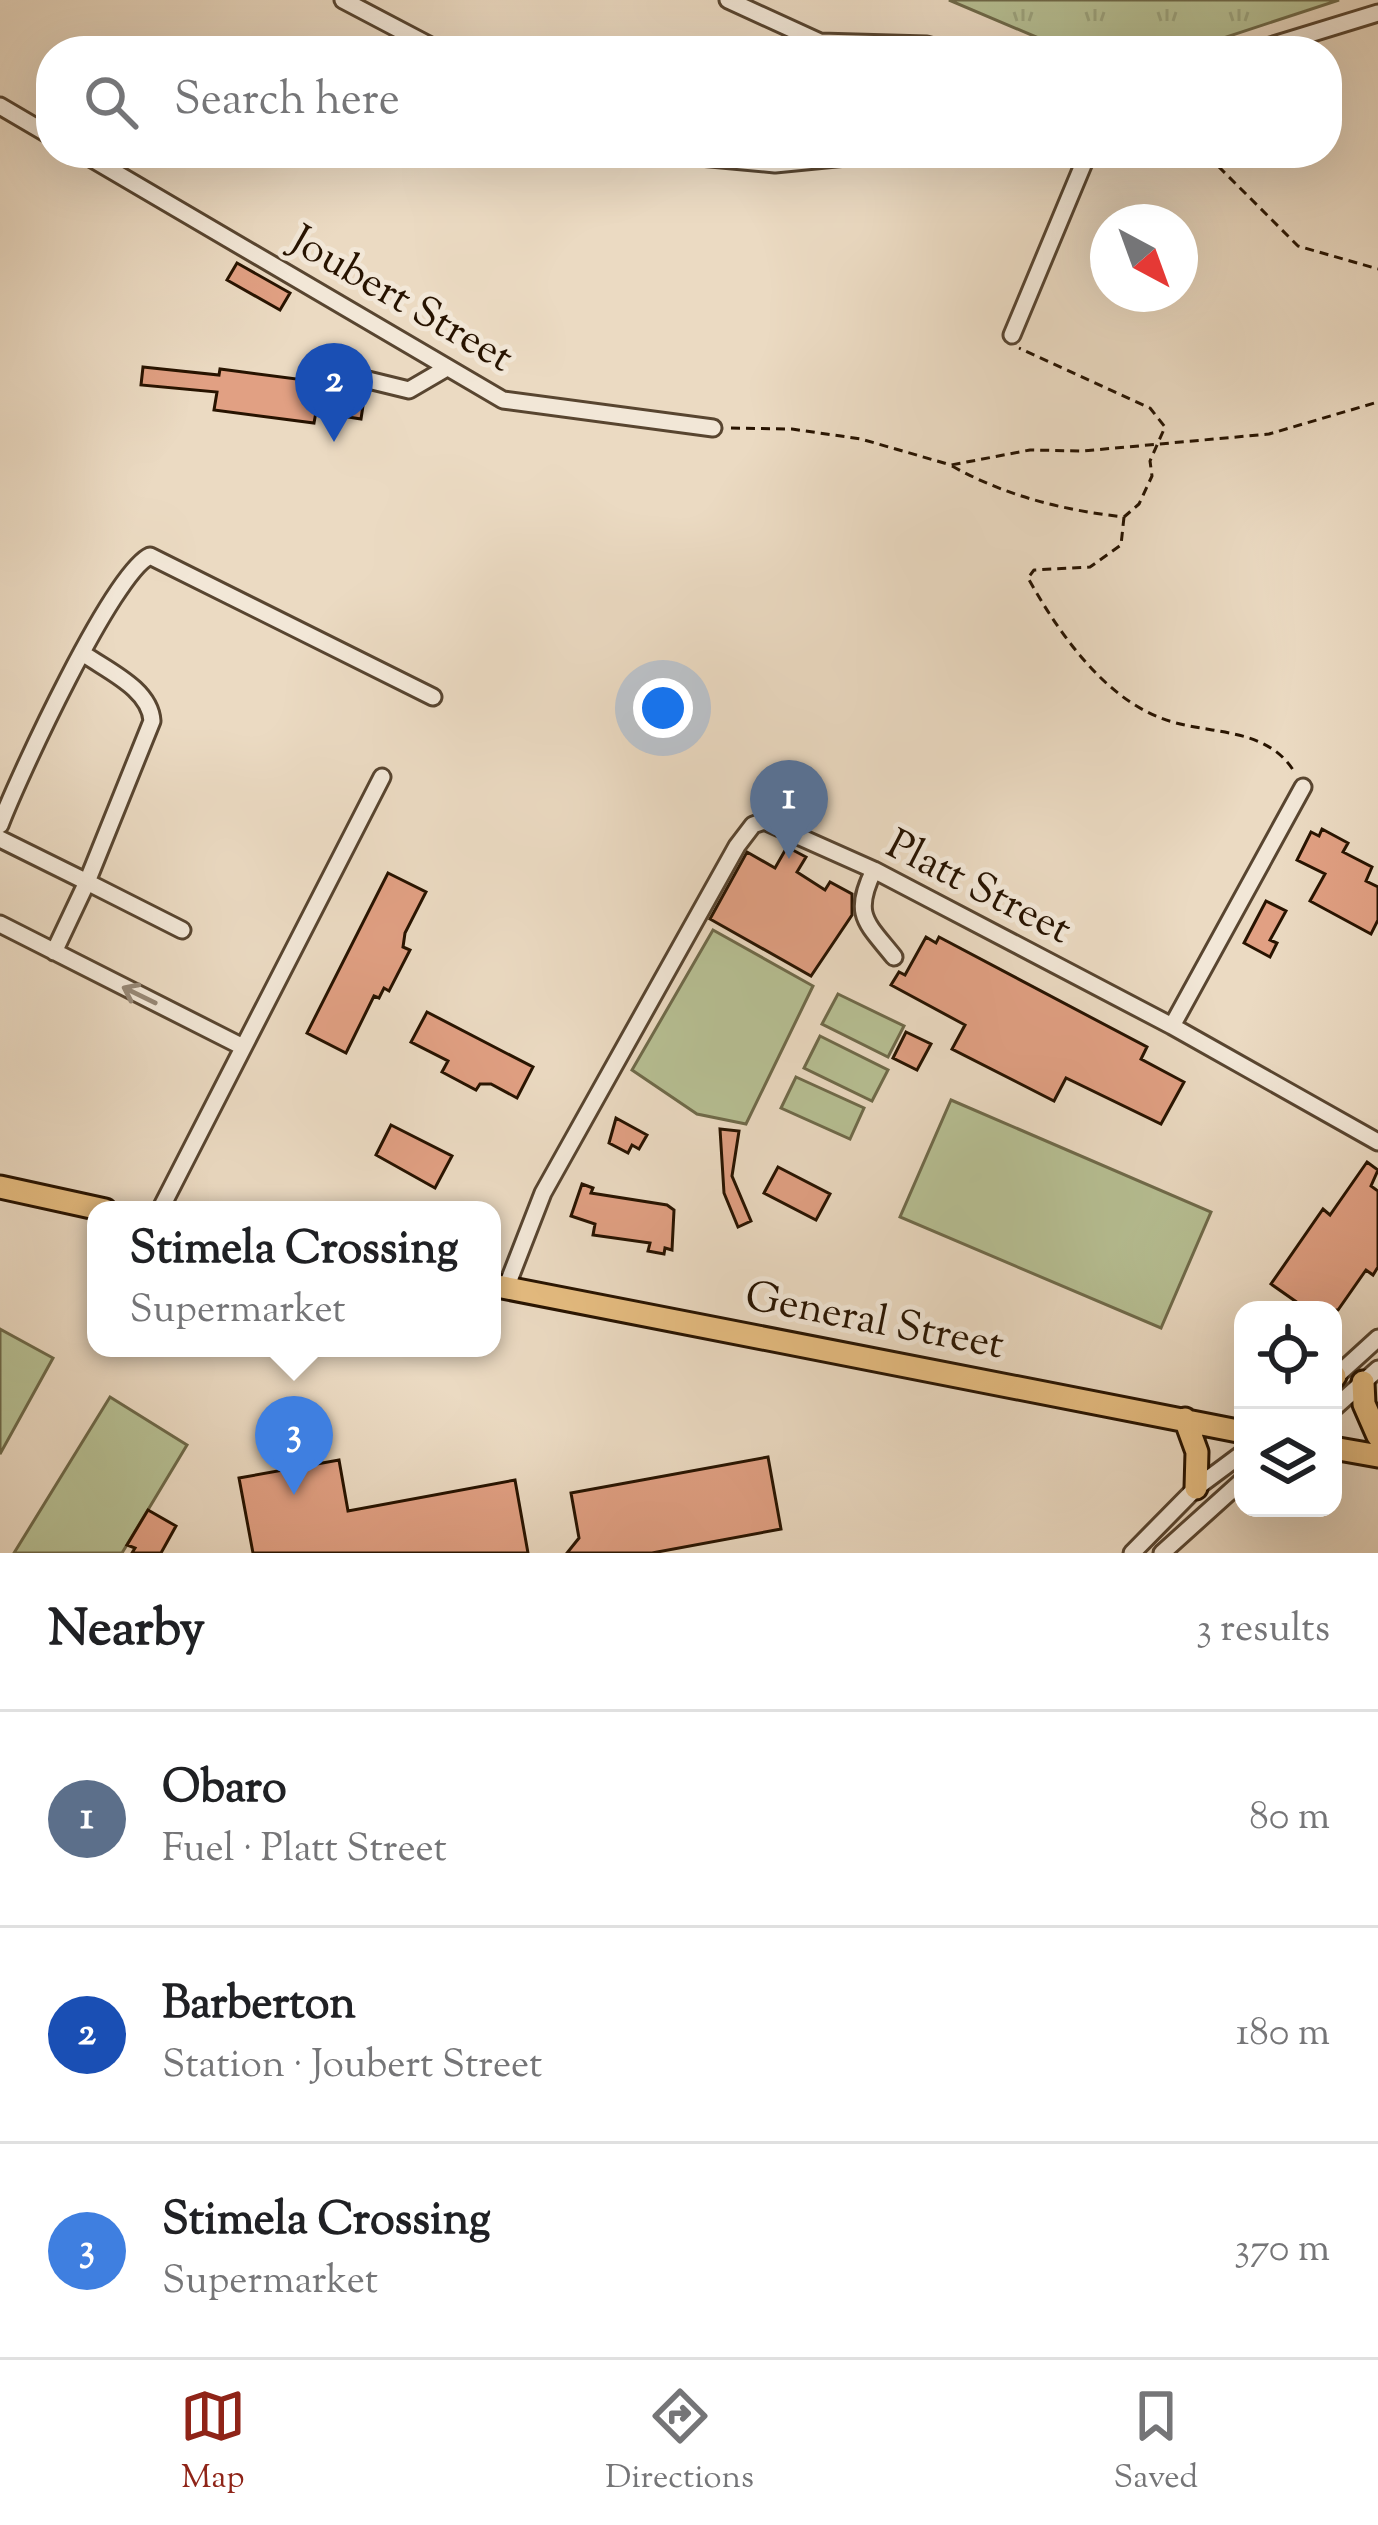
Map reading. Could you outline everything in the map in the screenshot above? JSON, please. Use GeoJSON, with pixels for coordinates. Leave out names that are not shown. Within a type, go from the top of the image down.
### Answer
{"type":"FeatureCollection","features":[{"type":"Feature","properties":{"kind":"main road"},"geometry":{"type":"LineString","coordinates":[[0,1187],[87,1206]]}},
{"type":"Feature","properties":{"kind":"main road","name":"General Street"},"geometry":{"type":"LineString","coordinates":[[501,1287],[1234,1430]]}},
{"type":"Feature","properties":{"kind":"main road"},"geometry":{"type":"LineString","coordinates":[[1370,1376],[1364,1404],[1378,1436]]}},
{"type":"Feature","properties":{"kind":"main road"},"geometry":{"type":"LineString","coordinates":[[1185,1419],[1197,1452],[1196,1487]]}},
{"type":"Feature","properties":{"kind":"main road"},"geometry":{"type":"LineString","coordinates":[[1218,1426],[1234,1422]]}},
{"type":"Feature","properties":{"kind":"main road"},"geometry":{"type":"LineString","coordinates":[[1342,1451],[1378,1456]]}},
{"type":"Feature","properties":{"kind":"street"},"geometry":{"type":"LineString","coordinates":[[343,0],[411,36]]}},
{"type":"Feature","properties":{"kind":"street"},"geometry":{"type":"LineString","coordinates":[[728,0],[807,36]]}},
{"type":"Feature","properties":{"kind":"street"},"geometry":{"type":"LineString","coordinates":[[1304,36],[1378,14]]}},
{"type":"Feature","properties":{"kind":"street"},"geometry":{"type":"LineString","coordinates":[[0,106],[36,127]]}},
{"type":"Feature","properties":{"kind":"street","name":"Joubert Street"},"geometry":{"type":"LineString","coordinates":[[108,168],[503,400],[713,428]]}},
{"type":"Feature","properties":{"kind":"street"},"geometry":{"type":"LineString","coordinates":[[1012,335],[1082,168]]}},
{"type":"Feature","properties":{"kind":"street"},"geometry":{"type":"LineString","coordinates":[[319,368],[409,390],[445,370]]}},
{"type":"Feature","properties":{"kind":"street"},"geometry":{"type":"LineString","coordinates":[[0,825],[128,574],[150,556],[433,697]]}},
{"type":"Feature","properties":{"kind":"street"},"geometry":{"type":"LineString","coordinates":[[54,952],[152,721],[151,708],[140,692],[84,654]]}},
{"type":"Feature","properties":{"kind":"street"},"geometry":{"type":"LineString","coordinates":[[165,1201],[382,777]]}},
{"type":"Feature","properties":{"kind":"street"},"geometry":{"type":"LineString","coordinates":[[1172,1026],[1303,787]]}},
{"type":"Feature","properties":{"kind":"street","name":"Platt Street"},"geometry":{"type":"LineString","coordinates":[[501,1283],[543,1193],[745,833],[764,821],[874,870],[1172,1026],[1378,1142]]}},
{"type":"Feature","properties":{"kind":"street"},"geometry":{"type":"LineString","coordinates":[[0,839],[182,930]]}},
{"type":"Feature","properties":{"kind":"street"},"geometry":{"type":"LineString","coordinates":[[874,870],[861,895],[862,914],[894,957]]}},
{"type":"Feature","properties":{"kind":"street"},"geometry":{"type":"LineString","coordinates":[[0,924],[243,1047]]}},
{"type":"Feature","properties":{"kind":"street"},"geometry":{"type":"LineString","coordinates":[[1342,1371],[1378,1338]]}},
{"type":"Feature","properties":{"kind":"street"},"geometry":{"type":"LineString","coordinates":[[1342,1401],[1370,1376]]}},
{"type":"Feature","properties":{"kind":"street"},"geometry":{"type":"LineString","coordinates":[[1132,1553],[1196,1487],[1234,1460]]}},
{"type":"Feature","properties":{"kind":"street"},"geometry":{"type":"LineString","coordinates":[[1162,1553],[1234,1488]]}},
{"type":"Feature","properties":{"kind":"path"},"geometry":{"type":"LineString","coordinates":[[1220,168],[1298,246],[1378,269]]}},
{"type":"Feature","properties":{"kind":"path"},"geometry":{"type":"LineString","coordinates":[[1012,335],[1034,358],[1150,408],[1165,427],[1139,504],[1124,517],[1121,545],[1090,567],[1034,571],[1028,578],[1046,612],[1107,682],[1124,694],[1160,718],[1249,736],[1289,764],[1303,787]]}},
{"type":"Feature","properties":{"kind":"path"},"geometry":{"type":"LineString","coordinates":[[951,465],[1030,450],[1270,434],[1378,402]]}},
{"type":"Feature","properties":{"kind":"path"},"geometry":{"type":"LineString","coordinates":[[713,428],[792,429],[862,439],[951,465],[1012,494],[1124,517]]}},
{"type":"Feature","properties":{"kind":"green space"},"geometry":{"type":"Polygon","coordinates":[[[949,0],[1339,0],[1230,36],[1034,36],[949,0]]]}},
{"type":"Feature","properties":{"kind":"green space"},"geometry":{"type":"Polygon","coordinates":[[[713,930],[813,986],[746,1124],[697,1114],[632,1070],[713,930]]]}},
{"type":"Feature","properties":{"kind":"green space"},"geometry":{"type":"Polygon","coordinates":[[[838,994],[904,1026],[888,1057],[822,1024],[838,994]]]}},
{"type":"Feature","properties":{"kind":"green space"},"geometry":{"type":"Polygon","coordinates":[[[820,1036],[888,1070],[872,1101],[804,1068],[820,1036]]]}},
{"type":"Feature","properties":{"kind":"green space"},"geometry":{"type":"Polygon","coordinates":[[[796,1077],[864,1108],[850,1139],[781,1108],[796,1077]]]}},
{"type":"Feature","properties":{"kind":"green space"},"geometry":{"type":"Polygon","coordinates":[[[951,1100],[1211,1212],[1161,1328],[900,1217],[951,1100]]]}},
{"type":"Feature","properties":{"kind":"green space"},"geometry":{"type":"Polygon","coordinates":[[[0,1329],[53,1358],[0,1454],[0,1329]]]}},
{"type":"Feature","properties":{"kind":"green space"},"geometry":{"type":"Polygon","coordinates":[[[110,1397],[187,1445],[122,1553],[14,1553],[110,1397]]]}},
{"type":"Feature","properties":{"kind":"building"},"geometry":{"type":"Polygon","coordinates":[[[237,263],[290,293],[280,310],[227,280],[237,263]]]}},
{"type":"Feature","properties":{"kind":"building"},"geometry":{"type":"Polygon","coordinates":[[[143,367],[219,375],[220,369],[320,382],[319,392],[364,399],[361,419],[316,412],[314,423],[214,410],[217,392],[141,385],[143,367]]]}},
{"type":"Feature","properties":{"kind":"building"},"geometry":{"type":"Polygon","coordinates":[[[1322,829],[1348,843],[1343,852],[1372,867],[1366,881],[1378,887],[1378,920],[1371,934],[1310,901],[1325,874],[1297,860],[1311,832],[1319,836],[1322,829]]]}},
{"type":"Feature","properties":{"kind":"building"},"geometry":{"type":"Polygon","coordinates":[[[787,847],[806,857],[797,872],[825,890],[830,882],[852,894],[852,915],[811,976],[710,919],[747,852],[775,868],[787,847]]]}},
{"type":"Feature","properties":{"kind":"building"},"geometry":{"type":"Polygon","coordinates":[[[388,873],[426,892],[405,933],[403,947],[410,950],[389,991],[384,988],[379,998],[374,996],[346,1053],[307,1033],[388,873]]]}},
{"type":"Feature","properties":{"kind":"building"},"geometry":{"type":"Polygon","coordinates":[[[1266,901],[1286,911],[1270,940],[1277,943],[1270,957],[1244,943],[1266,901]]]}},
{"type":"Feature","properties":{"kind":"building"},"geometry":{"type":"Polygon","coordinates":[[[926,937],[936,943],[939,937],[1147,1047],[1141,1059],[1184,1082],[1161,1124],[1066,1078],[1054,1101],[952,1049],[965,1025],[891,985],[899,972],[905,975],[926,937]]]}},
{"type":"Feature","properties":{"kind":"building"},"geometry":{"type":"Polygon","coordinates":[[[427,1012],[533,1067],[517,1098],[491,1084],[480,1084],[476,1090],[442,1072],[448,1061],[411,1042],[427,1012]]]}},
{"type":"Feature","properties":{"kind":"building"},"geometry":{"type":"Polygon","coordinates":[[[906,1032],[931,1044],[917,1070],[893,1058],[906,1032]]]}},
{"type":"Feature","properties":{"kind":"building"},"geometry":{"type":"Polygon","coordinates":[[[616,1118],[647,1135],[639,1149],[632,1145],[628,1153],[609,1143],[616,1118]]]}},
{"type":"Feature","properties":{"kind":"building"},"geometry":{"type":"Polygon","coordinates":[[[391,1125],[452,1156],[435,1188],[376,1155],[391,1125]]]}},
{"type":"Feature","properties":{"kind":"building"},"geometry":{"type":"Polygon","coordinates":[[[720,1129],[739,1131],[732,1176],[751,1221],[738,1227],[724,1193],[720,1129]]]}},
{"type":"Feature","properties":{"kind":"building"},"geometry":{"type":"Polygon","coordinates":[[[1367,1162],[1378,1170],[1371,1186],[1378,1191],[1378,1267],[1373,1275],[1366,1270],[1342,1304],[1295,1301],[1271,1284],[1323,1209],[1330,1215],[1367,1162]]]}},
{"type":"Feature","properties":{"kind":"building"},"geometry":{"type":"Polygon","coordinates":[[[778,1167],[830,1194],[816,1220],[764,1193],[778,1167]]]}},
{"type":"Feature","properties":{"kind":"building"},"geometry":{"type":"Polygon","coordinates":[[[582,1184],[593,1188],[591,1193],[674,1210],[672,1250],[665,1248],[664,1254],[648,1251],[650,1243],[593,1235],[595,1224],[571,1216],[582,1184]]]}},
{"type":"Feature","properties":{"kind":"building"},"geometry":{"type":"Polygon","coordinates":[[[768,1457],[781,1529],[652,1553],[567,1553],[579,1538],[571,1493],[768,1457]]]}},
{"type":"Feature","properties":{"kind":"building"},"geometry":{"type":"Polygon","coordinates":[[[339,1460],[348,1511],[515,1480],[528,1553],[253,1553],[239,1478],[339,1460]]]}},
{"type":"Feature","properties":{"kind":"building"},"geometry":{"type":"Polygon","coordinates":[[[148,1510],[176,1526],[161,1553],[132,1553],[135,1548],[127,1545],[148,1510]]]}},
{"type":"Feature","properties":{"kind":"place","name":"Barberton"},"geometry":{"type":"Point","coordinates":[334,442]}},
{"type":"Feature","properties":{"kind":"place","name":"Obaro"},"geometry":{"type":"Point","coordinates":[789,859]}},
{"type":"Feature","properties":{"kind":"place","name":"Stimela Crossing"},"geometry":{"type":"Point","coordinates":[294,1495]}}]}
